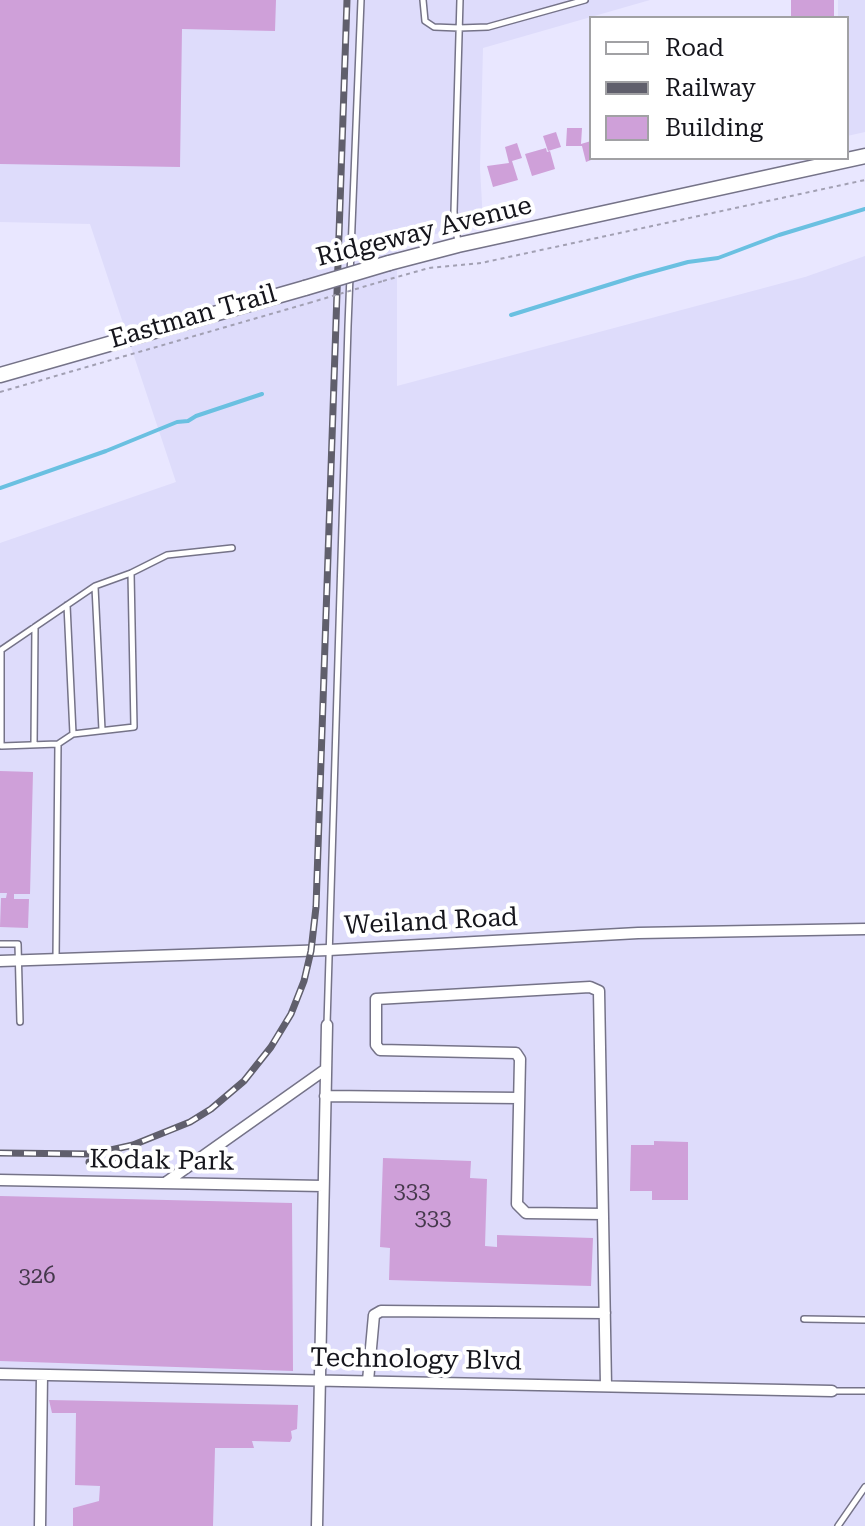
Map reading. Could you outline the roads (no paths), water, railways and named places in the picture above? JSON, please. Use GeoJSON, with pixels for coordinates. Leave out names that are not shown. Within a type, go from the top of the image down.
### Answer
{"type":"FeatureCollection","features":[{"type":"Feature","properties":{"kind":"main road","name":"Ridgeway Avenue"},"geometry":{"type":"LineString","coordinates":[[0,375],[458,245],[834,160]]}},
{"type":"Feature","properties":{"kind":"street","name":"Weiland Road"},"geometry":{"type":"LineString","coordinates":[[0,961],[329,950],[638,933],[865,929]]}},
{"type":"Feature","properties":{"kind":"street"},"geometry":{"type":"LineString","coordinates":[[603,1214],[526,1213],[519,1208],[520,1059],[516,1053],[380,1050],[376,1045],[375,1001],[379,998],[590,987],[599,991],[605,1313],[606,1386]]}},
{"type":"Feature","properties":{"kind":"street"},"geometry":{"type":"LineString","coordinates":[[317,1526],[327,1025]]}},
{"type":"Feature","properties":{"kind":"street"},"geometry":{"type":"LineString","coordinates":[[165,1183],[326,1069]]}},
{"type":"Feature","properties":{"kind":"street"},"geometry":{"type":"LineString","coordinates":[[325,1096],[519,1098]]}},
{"type":"Feature","properties":{"kind":"street","name":"Kodak Park"},"geometry":{"type":"LineString","coordinates":[[0,1180],[323,1186]]}},
{"type":"Feature","properties":{"kind":"street"},"geometry":{"type":"LineString","coordinates":[[368,1381],[374,1315],[381,1311],[605,1313]]}},
{"type":"Feature","properties":{"kind":"street","name":"Technology Blvd"},"geometry":{"type":"LineString","coordinates":[[0,1374],[832,1391]]}},
{"type":"Feature","properties":{"kind":"street"},"geometry":{"type":"LineString","coordinates":[[40,1526],[42,1375]]}},
{"type":"Feature","properties":{"kind":"lane"},"geometry":{"type":"LineString","coordinates":[[327,1025],[361,0]]}},
{"type":"Feature","properties":{"kind":"lane"},"geometry":{"type":"LineString","coordinates":[[423,0],[425,21],[434,27],[459,28],[488,27],[585,0]]}},
{"type":"Feature","properties":{"kind":"lane"},"geometry":{"type":"LineString","coordinates":[[458,245],[454,212],[460,0]]}},
{"type":"Feature","properties":{"kind":"lane"},"geometry":{"type":"LineString","coordinates":[[131,573],[134,727],[73,734],[58,744],[1,746],[1,650],[95,586],[167,555],[232,548]]}},
{"type":"Feature","properties":{"kind":"lane"},"geometry":{"type":"LineString","coordinates":[[95,586],[102,730]]}},
{"type":"Feature","properties":{"kind":"lane"},"geometry":{"type":"LineString","coordinates":[[67,605],[73,734]]}},
{"type":"Feature","properties":{"kind":"lane"},"geometry":{"type":"LineString","coordinates":[[34,745],[35,627]]}},
{"type":"Feature","properties":{"kind":"lane"},"geometry":{"type":"LineString","coordinates":[[56,959],[58,744]]}},
{"type":"Feature","properties":{"kind":"lane"},"geometry":{"type":"LineString","coordinates":[[0,944],[18,944],[20,1022]]}},
{"type":"Feature","properties":{"kind":"lane"},"geometry":{"type":"LineString","coordinates":[[804,1319],[865,1320]]}},
{"type":"Feature","properties":{"kind":"lane"},"geometry":{"type":"LineString","coordinates":[[832,1391],[865,1391]]}},
{"type":"Feature","properties":{"kind":"lane"},"geometry":{"type":"LineString","coordinates":[[838,1526],[865,1487]]}},
{"type":"Feature","properties":{"kind":"waterway"},"geometry":{"type":"LineString","coordinates":[[511,315],[637,276],[688,262],[718,258],[779,235],[865,209]]}},
{"type":"Feature","properties":{"kind":"waterway"},"geometry":{"type":"LineString","coordinates":[[0,488],[262,394]]}},
{"type":"Feature","properties":{"kind":"railway"},"geometry":{"type":"LineString","coordinates":[[0,1153],[93,1154],[133,1145],[190,1122],[244,1081],[271,1047],[291,1014],[304,981],[316,907],[347,0]]}},
{"type":"Feature","properties":{"kind":"railway"},"geometry":{"type":"LineString","coordinates":[[89,1162],[133,1164]]}}]}
